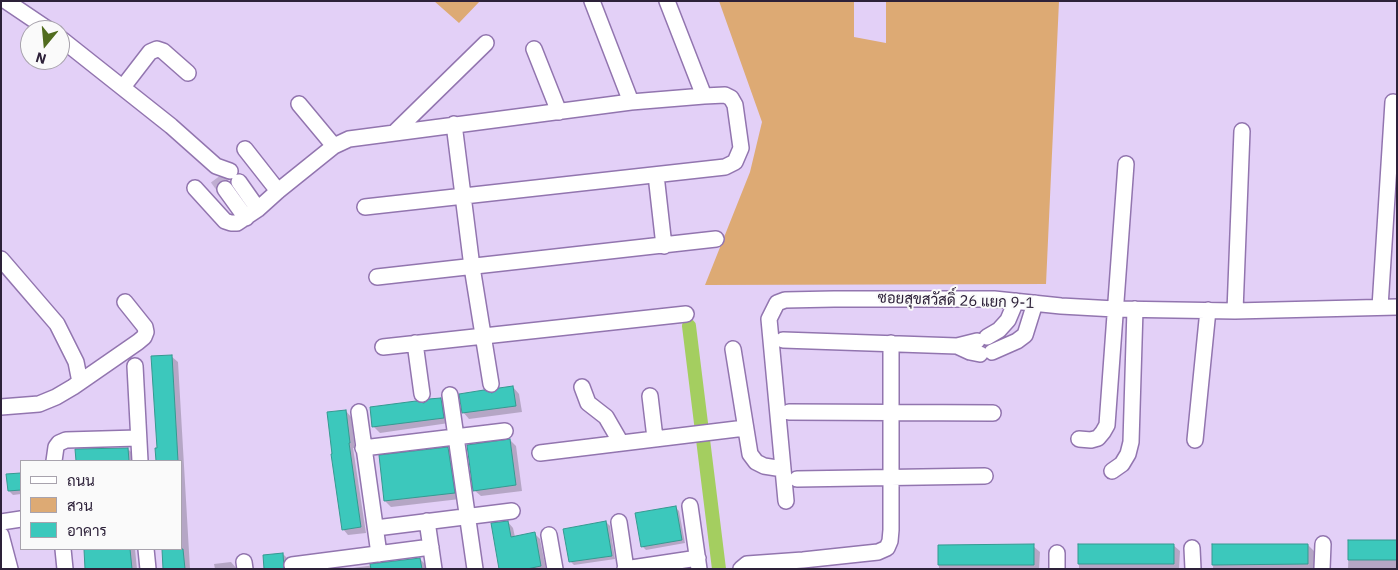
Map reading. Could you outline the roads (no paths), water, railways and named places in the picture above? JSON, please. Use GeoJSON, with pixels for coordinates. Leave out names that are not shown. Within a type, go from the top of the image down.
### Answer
{"type":"FeatureCollection","features":[{"type":"Feature","properties":{"kind":"street"},"geometry":{"type":"LineString","coordinates":[[6,1],[28,7],[40,20]]}},
{"type":"Feature","properties":{"kind":"street"},"geometry":{"type":"LineString","coordinates":[[592,1],[631,102]]}},
{"type":"Feature","properties":{"kind":"street"},"geometry":{"type":"LineString","coordinates":[[667,1],[704,96]]}},
{"type":"Feature","properties":{"kind":"street"},"geometry":{"type":"LineString","coordinates":[[394,132],[486,43]]}},
{"type":"Feature","properties":{"kind":"street"},"geometry":{"type":"LineString","coordinates":[[70,46],[197,148],[258,209]]}},
{"type":"Feature","properties":{"kind":"street"},"geometry":{"type":"LineString","coordinates":[[534,49],[559,112]]}},
{"type":"Feature","properties":{"kind":"street"},"geometry":{"type":"LineString","coordinates":[[123,87],[150,52],[157,50],[163,51],[188,74]]}},
{"type":"Feature","properties":{"kind":"street"},"geometry":{"type":"LineString","coordinates":[[195,188],[225,220],[237,223],[258,209],[334,146],[349,139],[631,102],[725,95],[731,98],[735,105],[741,148],[734,162],[725,167],[366,207]]}},
{"type":"Feature","properties":{"kind":"street"},"geometry":{"type":"LineString","coordinates":[[1380,307],[1393,102]]}},
{"type":"Feature","properties":{"kind":"street"},"geometry":{"type":"LineString","coordinates":[[300,104],[334,146]]}},
{"type":"Feature","properties":{"kind":"street"},"geometry":{"type":"LineString","coordinates":[[454,124],[462,197],[491,384]]}},
{"type":"Feature","properties":{"kind":"street"},"geometry":{"type":"LineString","coordinates":[[1235,310],[1242,131]]}},
{"type":"Feature","properties":{"kind":"street"},"geometry":{"type":"LineString","coordinates":[[245,149],[278,191]]}},
{"type":"Feature","properties":{"kind":"street"},"geometry":{"type":"LineString","coordinates":[[1079,438],[1091,440],[1098,438],[1107,424],[1126,164]]}},
{"type":"Feature","properties":{"kind":"street"},"geometry":{"type":"LineString","coordinates":[[656,175],[664,246]]}},
{"type":"Feature","properties":{"kind":"street"},"geometry":{"type":"LineString","coordinates":[[225,177],[246,218]]}},
{"type":"Feature","properties":{"kind":"street"},"geometry":{"type":"LineString","coordinates":[[377,277],[716,239]]}},
{"type":"Feature","properties":{"kind":"street"},"geometry":{"type":"LineString","coordinates":[[1,259],[58,324],[76,362],[80,382]]}},
{"type":"Feature","properties":{"kind":"street","name":"ซอยสุขสวัสดิ์ 26 แยก 9-1"},"geometry":{"type":"LineString","coordinates":[[786,502],[769,319],[776,304],[785,300],[834,298],[994,299],[1115,309],[1235,310],[1397,307]]}},
{"type":"Feature","properties":{"kind":"street"},"geometry":{"type":"LineString","coordinates":[[783,340],[957,346],[970,352],[987,343],[1008,320],[1016,301]]}},
{"type":"Feature","properties":{"kind":"street"},"geometry":{"type":"LineString","coordinates":[[1,407],[39,404],[56,397],[144,337],[145,327],[125,302]]}},
{"type":"Feature","properties":{"kind":"street"},"geometry":{"type":"LineString","coordinates":[[987,343],[1008,345],[1017,342],[1025,335],[1034,303]]}},
{"type":"Feature","properties":{"kind":"street"},"geometry":{"type":"LineString","coordinates":[[1112,471],[1122,464],[1128,454],[1130,442],[1135,309]]}},
{"type":"Feature","properties":{"kind":"street"},"geometry":{"type":"LineString","coordinates":[[1195,440],[1208,310]]}},
{"type":"Feature","properties":{"kind":"street"},"geometry":{"type":"LineString","coordinates":[[383,347],[686,314]]}},
{"type":"Feature","properties":{"kind":"street"},"geometry":{"type":"LineString","coordinates":[[415,343],[422,394]]}},
{"type":"Feature","properties":{"kind":"street"},"geometry":{"type":"LineString","coordinates":[[741,569],[747,564],[804,564],[878,552],[887,548],[891,530],[891,343]]}},
{"type":"Feature","properties":{"kind":"street"},"geometry":{"type":"LineString","coordinates":[[733,349],[750,454],[756,462],[764,466],[783,468]]}},
{"type":"Feature","properties":{"kind":"street"},"geometry":{"type":"LineString","coordinates":[[135,366],[140,460]]}},
{"type":"Feature","properties":{"kind":"street"},"geometry":{"type":"LineString","coordinates":[[582,387],[588,403],[606,417],[621,443]]}},
{"type":"Feature","properties":{"kind":"street"},"geometry":{"type":"LineString","coordinates":[[450,395],[475,569]]}},
{"type":"Feature","properties":{"kind":"street"},"geometry":{"type":"LineString","coordinates":[[650,396],[655,438]]}},
{"type":"Feature","properties":{"kind":"street"},"geometry":{"type":"LineString","coordinates":[[359,412],[379,554]]}},
{"type":"Feature","properties":{"kind":"street"},"geometry":{"type":"LineString","coordinates":[[789,412],[993,413]]}},
{"type":"Feature","properties":{"kind":"street"},"geometry":{"type":"LineString","coordinates":[[540,453],[745,428]]}},
{"type":"Feature","properties":{"kind":"street"},"geometry":{"type":"LineString","coordinates":[[363,448],[505,431]]}},
{"type":"Feature","properties":{"kind":"street"},"geometry":{"type":"LineString","coordinates":[[54,460],[56,447],[66,440],[138,438]]}},
{"type":"Feature","properties":{"kind":"street"},"geometry":{"type":"LineString","coordinates":[[797,479],[985,476]]}},
{"type":"Feature","properties":{"kind":"street"},"geometry":{"type":"LineString","coordinates":[[619,522],[626,569],[698,563],[690,506]]}},
{"type":"Feature","properties":{"kind":"street"},"geometry":{"type":"LineString","coordinates":[[376,528],[512,511]]}},
{"type":"Feature","properties":{"kind":"street"},"geometry":{"type":"LineString","coordinates":[[1,522],[20,519]]}},
{"type":"Feature","properties":{"kind":"street"},"geometry":{"type":"LineString","coordinates":[[427,522],[434,569]]}},
{"type":"Feature","properties":{"kind":"street"},"geometry":{"type":"LineString","coordinates":[[1,535],[10,569]]}},
{"type":"Feature","properties":{"kind":"street"},"geometry":{"type":"LineString","coordinates":[[548,535],[555,569]]}},
{"type":"Feature","properties":{"kind":"street"},"geometry":{"type":"LineString","coordinates":[[1322,569],[1323,544]]}},
{"type":"Feature","properties":{"kind":"street"},"geometry":{"type":"LineString","coordinates":[[292,565],[357,563],[379,554],[431,547]]}},
{"type":"Feature","properties":{"kind":"street"},"geometry":{"type":"LineString","coordinates":[[1192,548],[1193,569]]}},
{"type":"Feature","properties":{"kind":"street"},"geometry":{"type":"LineString","coordinates":[[63,550],[65,569]]}},
{"type":"Feature","properties":{"kind":"street"},"geometry":{"type":"LineString","coordinates":[[146,550],[148,569]]}},
{"type":"Feature","properties":{"kind":"waterway"},"geometry":{"type":"LineString","coordinates":[[689,326],[719,569]]}},
{"type":"Feature","properties":{"kind":"tunnel"},"geometry":{"type":"LineString","coordinates":[[217,178],[225,189]]}}]}
